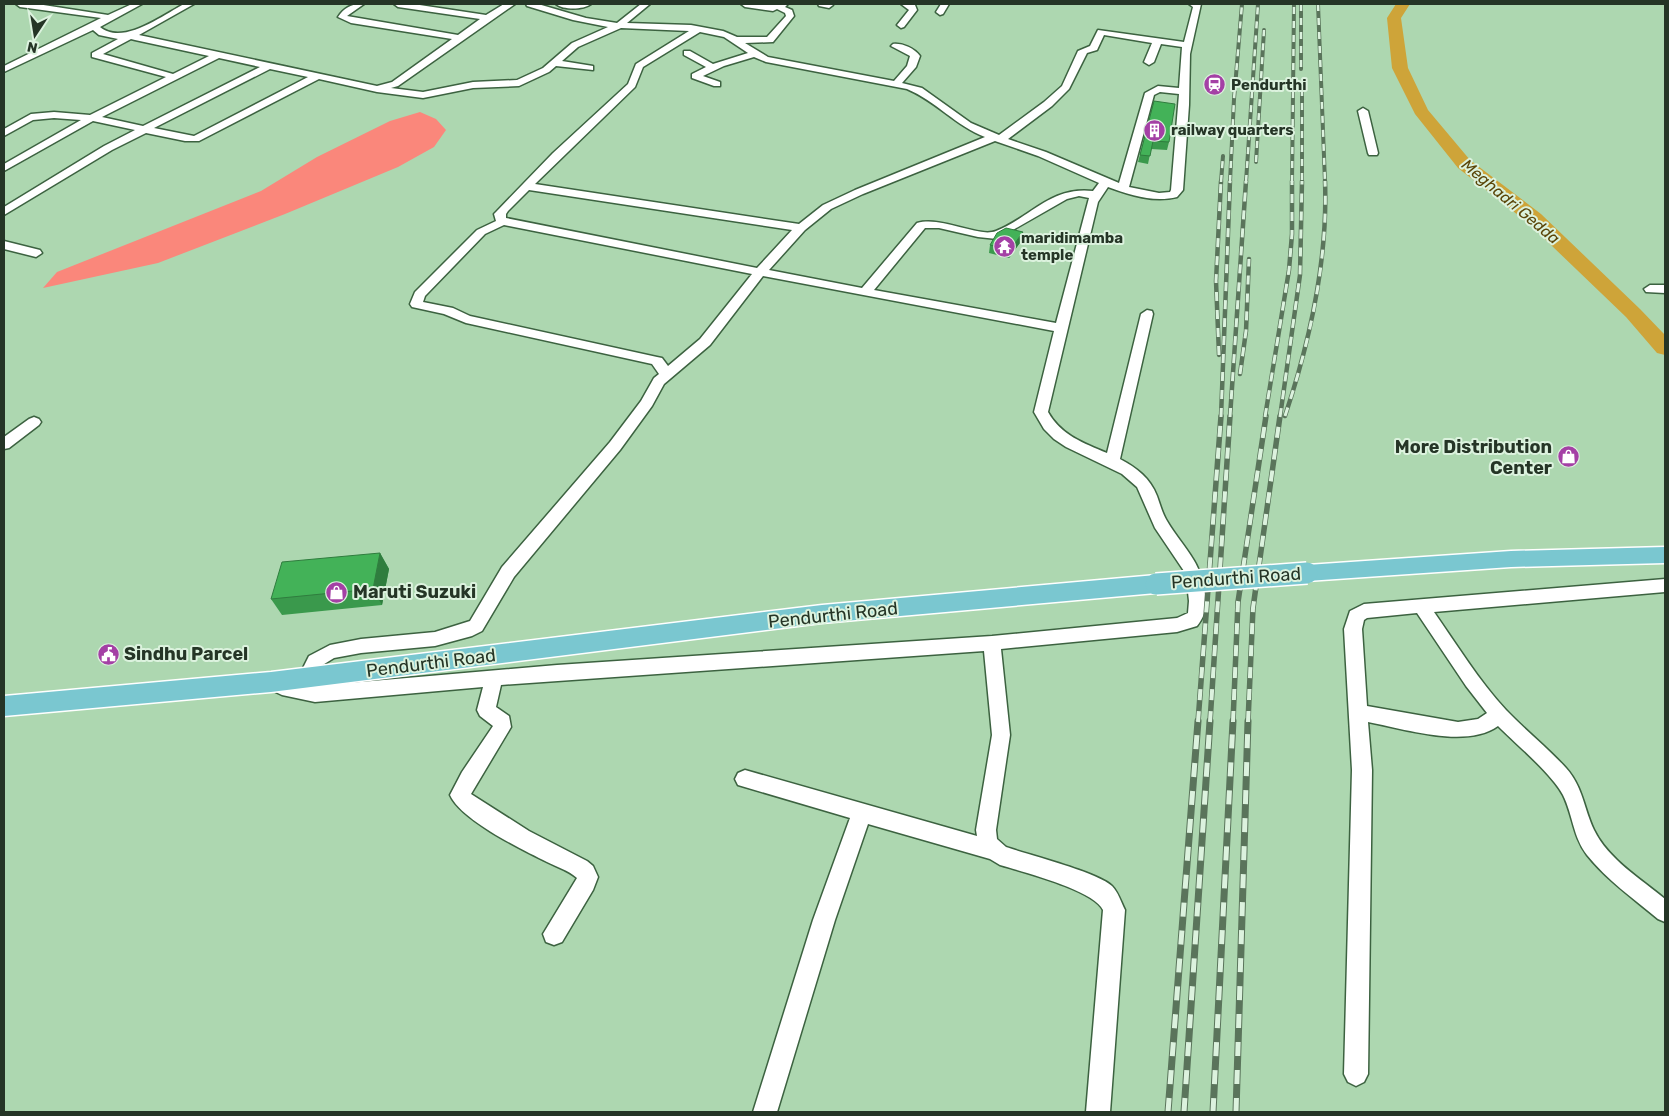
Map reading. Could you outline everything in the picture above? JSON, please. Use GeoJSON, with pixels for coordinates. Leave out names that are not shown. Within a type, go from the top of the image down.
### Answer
{"type":"FeatureCollection","features":[{"type":"Feature","properties":{"kind":"main road","name":"Pendurthi Road"},"geometry":{"type":"LineString","coordinates":[[4,706],[307,678],[822,614],[1156,584],[1307,573],[1511,559],[1665,555]]}},
{"type":"Feature","properties":{"kind":"street"},"geometry":{"type":"LineString","coordinates":[[20,4],[103,15],[102,22],[96,29],[102,33],[130,36],[316,77],[406,94],[423,95],[473,85],[514,85],[542,73],[575,45],[618,26],[646,4]]}},
{"type":"Feature","properties":{"kind":"street"},"geometry":{"type":"LineString","coordinates":[[4,69],[138,4]]}},
{"type":"Feature","properties":{"kind":"street"},"geometry":{"type":"LineString","coordinates":[[175,77],[96,56],[100,50],[190,4]]}},
{"type":"Feature","properties":{"kind":"street"},"geometry":{"type":"LineString","coordinates":[[360,4],[342,17],[459,38]]}},
{"type":"Feature","properties":{"kind":"street"},"geometry":{"type":"LineString","coordinates":[[398,4],[488,18]]}},
{"type":"Feature","properties":{"kind":"street"},"geometry":{"type":"LineString","coordinates":[[381,89],[395,84],[459,38],[511,4]]}},
{"type":"Feature","properties":{"kind":"street"},"geometry":{"type":"LineString","coordinates":[[530,4],[592,22],[618,26],[673,26],[721,33],[738,40],[754,54],[787,64],[896,84],[923,92],[968,126],[1108,182],[1158,196],[1174,193],[1176,190],[1181,148],[1186,45],[1196,4]]}},
{"type":"Feature","properties":{"kind":"street"},"geometry":{"type":"LineString","coordinates":[[560,4],[578,6],[587,4]]}},
{"type":"Feature","properties":{"kind":"street"},"geometry":{"type":"LineString","coordinates":[[738,40],[770,40],[790,16],[782,6],[745,4]]}},
{"type":"Feature","properties":{"kind":"street"},"geometry":{"type":"LineString","coordinates":[[901,25],[913,10],[912,7],[905,4]]}},
{"type":"Feature","properties":{"kind":"street"},"geometry":{"type":"LineString","coordinates":[[940,12],[945,4]]}},
{"type":"Feature","properties":{"kind":"street"},"geometry":{"type":"LineString","coordinates":[[698,29],[639,66],[632,85],[526,186],[500,214],[501,220],[866,293],[1060,328]]}},
{"type":"Feature","properties":{"kind":"street"},"geometry":{"type":"LineString","coordinates":[[307,678],[316,661],[330,652],[361,646],[435,639],[472,630],[508,572],[615,446],[636,419],[659,381],[666,373],[705,342],[760,272],[801,228],[835,203],[998,138],[1042,109],[1066,87],[1083,51],[1094,48],[1101,32],[1186,45]]}},
{"type":"Feature","properties":{"kind":"street"},"geometry":{"type":"LineString","coordinates":[[1149,62],[1158,40]]}},
{"type":"Feature","properties":{"kind":"street"},"geometry":{"type":"LineString","coordinates":[[896,46],[912,52],[915,56],[911,67],[896,84]]}},
{"type":"Feature","properties":{"kind":"street"},"geometry":{"type":"LineString","coordinates":[[687,53],[712,67]]}},
{"type":"Feature","properties":{"kind":"street"},"geometry":{"type":"LineString","coordinates":[[717,84],[695,76],[712,67],[754,54]]}},
{"type":"Feature","properties":{"kind":"street"},"geometry":{"type":"LineString","coordinates":[[6,165],[92,118],[218,55]]}},
{"type":"Feature","properties":{"kind":"street"},"geometry":{"type":"LineString","coordinates":[[554,63],[590,68]]}},
{"type":"Feature","properties":{"kind":"street"},"geometry":{"type":"LineString","coordinates":[[4,212],[80,165],[144,129],[268,66]]}},
{"type":"Feature","properties":{"kind":"street"},"geometry":{"type":"LineString","coordinates":[[4,133],[27,119],[40,115],[92,118],[185,138],[199,138],[316,77]]}},
{"type":"Feature","properties":{"kind":"street"},"geometry":{"type":"LineString","coordinates":[[1123,187],[1150,93],[1158,89],[1184,91]]}},
{"type":"Feature","properties":{"kind":"street"},"geometry":{"type":"LineString","coordinates":[[1363,111],[1373,153]]}},
{"type":"Feature","properties":{"kind":"street"},"geometry":{"type":"LineString","coordinates":[[271,682],[288,690],[315,694],[494,679],[992,643],[1185,624],[1195,618],[1198,604],[1193,573],[1157,518],[1140,480],[1112,462],[1070,443],[1050,429],[1041,412],[1060,328],[1095,195],[1108,182]]}},
{"type":"Feature","properties":{"kind":"street"},"geometry":{"type":"LineString","coordinates":[[526,186],[801,228]]}},
{"type":"Feature","properties":{"kind":"street"},"geometry":{"type":"LineString","coordinates":[[866,293],[921,225],[933,224],[988,236],[997,235],[1064,196],[1074,193],[1095,195]]}},
{"type":"Feature","properties":{"kind":"street"},"geometry":{"type":"LineString","coordinates":[[504,221],[481,232],[419,295],[416,304],[448,311],[466,319],[657,361],[666,373]]}},
{"type":"Feature","properties":{"kind":"street"},"geometry":{"type":"LineString","coordinates":[[4,245],[36,253]]}},
{"type":"Feature","properties":{"kind":"street"},"geometry":{"type":"LineString","coordinates":[[1650,289],[1665,289]]}},
{"type":"Feature","properties":{"kind":"street"},"geometry":{"type":"LineString","coordinates":[[1112,462],[1147,314]]}},
{"type":"Feature","properties":{"kind":"street"},"geometry":{"type":"LineString","coordinates":[[4,444],[34,422]]}},
{"type":"Feature","properties":{"kind":"street"},"geometry":{"type":"LineString","coordinates":[[1356,1074],[1362,770],[1360,713],[1353,629],[1356,616],[1364,611],[1665,585]]}},
{"type":"Feature","properties":{"kind":"street"},"geometry":{"type":"LineString","coordinates":[[1421,606],[1472,681],[1499,715],[1560,775],[1572,792],[1585,833],[1593,847],[1608,864],[1665,912]]}},
{"type":"Feature","properties":{"kind":"street"},"geometry":{"type":"LineString","coordinates":[[992,643],[1001,735],[986,830],[988,844],[992,850]]}},
{"type":"Feature","properties":{"kind":"street"},"geometry":{"type":"LineString","coordinates":[[494,679],[486,710],[502,722],[502,727],[460,795],[463,800],[516,836],[586,872],[588,877],[586,883],[554,934]]}},
{"type":"Feature","properties":{"kind":"street"},"geometry":{"type":"LineString","coordinates":[[1360,713],[1458,730],[1482,727],[1499,715]]}},
{"type":"Feature","properties":{"kind":"street"},"geometry":{"type":"LineString","coordinates":[[745,779],[992,850],[1000,855],[1082,882],[1103,892],[1114,910],[1098,1112]]}},
{"type":"Feature","properties":{"kind":"street"},"geometry":{"type":"LineString","coordinates":[[765,1112],[824,920],[862,813]]}},
{"type":"Feature","properties":{"kind":"shaded area"},"geometry":{"type":"Polygon","coordinates":[[[420,112],[436,119],[446,130],[434,147],[398,167],[285,214],[158,263],[43,288],[57,272],[261,191],[317,157],[390,121],[420,112]]]}},
{"type":"Feature","properties":{"kind":"building","name":"railway quarters"},"geometry":{"type":"Polygon","coordinates":[[[1154,101],[1175,104],[1169,142],[1153,141],[1150,156],[1140,155],[1154,101]]]}},
{"type":"Feature","properties":{"kind":"building"},"geometry":{"type":"Polygon","coordinates":[[[1006,228],[1023,232],[1010,250],[990,245],[997,233],[1006,228]]]}},
{"type":"Feature","properties":{"kind":"building"},"geometry":{"type":"Polygon","coordinates":[[[380,553],[373,589],[271,599],[282,562],[380,553]]]}},
{"type":"Feature","properties":{"kind":"waterway","name":"Meghadri Gedda"},"geometry":{"type":"LineString","coordinates":[[1403,4],[1394,18],[1400,68],[1421,111],[1464,164],[1534,218],[1633,313],[1665,348]]}},
{"type":"Feature","properties":{"kind":"railway"},"geometry":{"type":"LineString","coordinates":[[1230,182],[1234,99],[1242,4]]}},
{"type":"Feature","properties":{"kind":"railway"},"geometry":{"type":"LineString","coordinates":[[1246,182],[1258,4]]}},
{"type":"Feature","properties":{"kind":"railway"},"geometry":{"type":"LineString","coordinates":[[1292,182],[1294,4]]}},
{"type":"Feature","properties":{"kind":"railway"},"geometry":{"type":"LineString","coordinates":[[1301,4],[1301,69]]}},
{"type":"Feature","properties":{"kind":"railway"},"geometry":{"type":"LineString","coordinates":[[1318,4],[1325,182]]}},
{"type":"Feature","properties":{"kind":"railway"},"geometry":{"type":"LineString","coordinates":[[1256,162],[1264,30]]}},
{"type":"Feature","properties":{"kind":"railway"},"geometry":{"type":"LineString","coordinates":[[1302,89],[1302,181]]}},
{"type":"Feature","properties":{"kind":"railway"},"geometry":{"type":"LineString","coordinates":[[1221,182],[1223,156]]}},
{"type":"Feature","properties":{"kind":"railway"},"geometry":{"type":"LineString","coordinates":[[1219,355],[1216,281],[1221,181]]}},
{"type":"Feature","properties":{"kind":"railway"},"geometry":{"type":"LineString","coordinates":[[1221,417],[1230,181]]}},
{"type":"Feature","properties":{"kind":"railway"},"geometry":{"type":"LineString","coordinates":[[1230,417],[1246,181]]}},
{"type":"Feature","properties":{"kind":"railway"},"geometry":{"type":"LineString","coordinates":[[1280,417],[1300,275],[1302,181]]}},
{"type":"Feature","properties":{"kind":"railway"},"geometry":{"type":"LineString","coordinates":[[1265,417],[1289,270],[1292,234],[1292,182]]}},
{"type":"Feature","properties":{"kind":"railway"},"geometry":{"type":"LineString","coordinates":[[1285,416],[1302,359],[1316,300],[1324,241],[1325,182]]}},
{"type":"Feature","properties":{"kind":"railway"},"geometry":{"type":"LineString","coordinates":[[1240,374],[1246,331],[1249,259]]}},
{"type":"Feature","properties":{"kind":"railway"},"geometry":{"type":"LineString","coordinates":[[1198,722],[1221,416]]}},
{"type":"Feature","properties":{"kind":"railway"},"geometry":{"type":"LineString","coordinates":[[1210,722],[1230,416]]}},
{"type":"Feature","properties":{"kind":"railway"},"geometry":{"type":"LineString","coordinates":[[1233,722],[1238,602],[1266,416]]}},
{"type":"Feature","properties":{"kind":"railway"},"geometry":{"type":"LineString","coordinates":[[1248,722],[1253,608],[1280,416]]}},
{"type":"Feature","properties":{"kind":"railway"},"geometry":{"type":"LineString","coordinates":[[1168,1112],[1198,721]]}},
{"type":"Feature","properties":{"kind":"railway"},"geometry":{"type":"LineString","coordinates":[[1184,1112],[1210,721]]}},
{"type":"Feature","properties":{"kind":"railway"},"geometry":{"type":"LineString","coordinates":[[1213,1112],[1233,721]]}},
{"type":"Feature","properties":{"kind":"railway"},"geometry":{"type":"LineString","coordinates":[[1236,1112],[1248,721]]}},
{"type":"Feature","properties":{"kind":"place","name":"Pendurthi"},"geometry":{"type":"Point","coordinates":[1215,85]}},
{"type":"Feature","properties":{"kind":"place","name":"railway quarters"},"geometry":{"type":"Point","coordinates":[1155,130]}},
{"type":"Feature","properties":{"kind":"place","name":"maridimamba temple"},"geometry":{"type":"Point","coordinates":[1005,247]}},
{"type":"Feature","properties":{"kind":"place","name":"More Distribution Center"},"geometry":{"type":"Point","coordinates":[1568,457]}},
{"type":"Feature","properties":{"kind":"place","name":"Maruti Suzuki"},"geometry":{"type":"Point","coordinates":[337,592]}},
{"type":"Feature","properties":{"kind":"place","name":"Sindhu Parcel"},"geometry":{"type":"Point","coordinates":[108,654]}}]}
